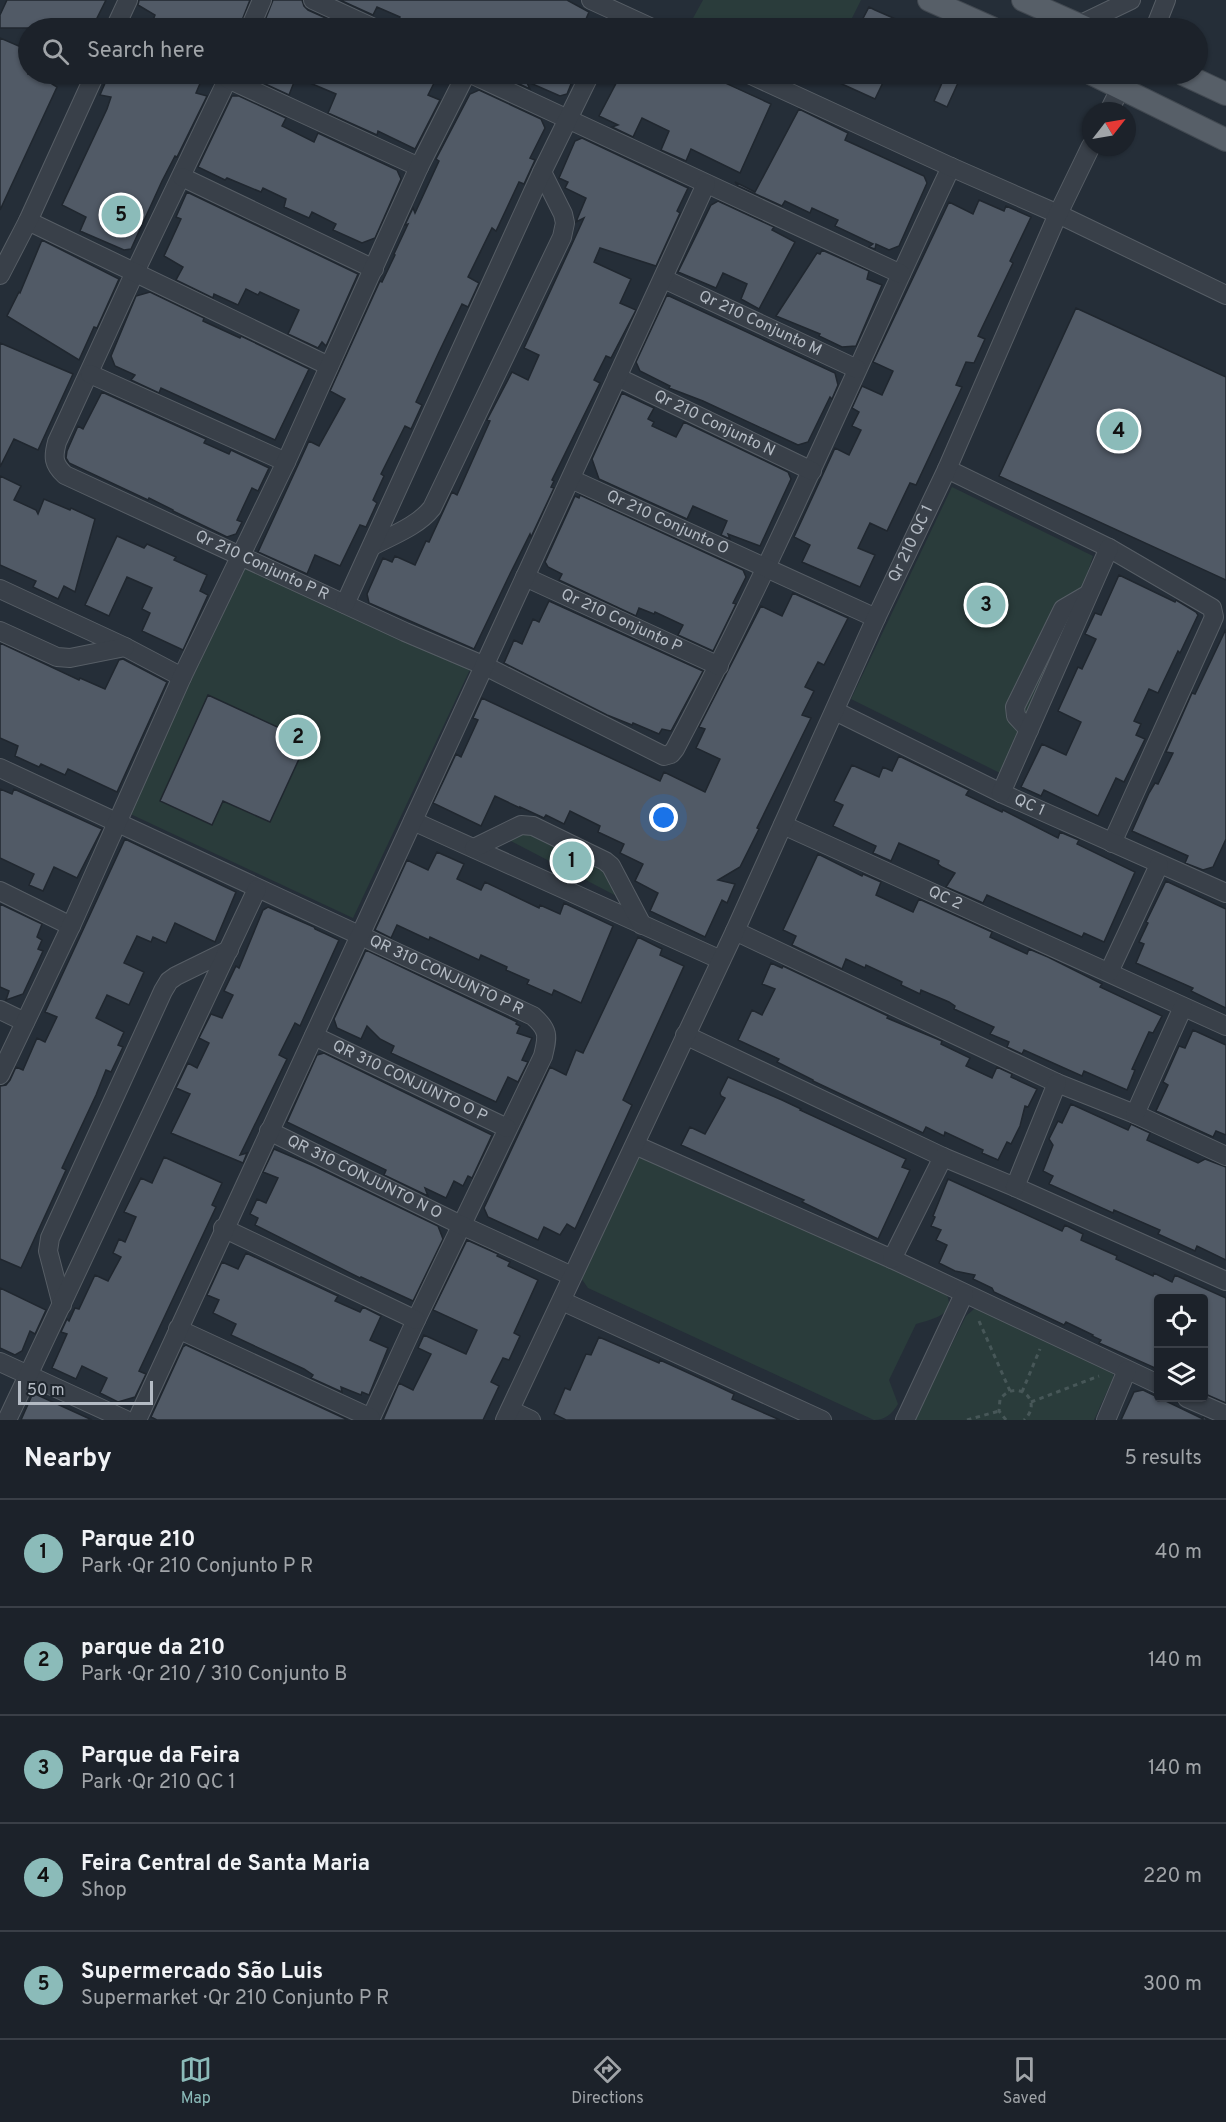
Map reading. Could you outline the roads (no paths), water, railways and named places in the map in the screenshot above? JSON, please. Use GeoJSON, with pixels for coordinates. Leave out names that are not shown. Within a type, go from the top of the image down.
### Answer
{"type":"FeatureCollection","features":[{"type":"Feature","properties":{"kind":"main road"},"geometry":{"type":"LineString","coordinates":[[929,0],[970,18]]}},
{"type":"Feature","properties":{"kind":"main road"},"geometry":{"type":"LineString","coordinates":[[1023,0],[1063,18]]}},
{"type":"Feature","properties":{"kind":"main road"},"geometry":{"type":"LineString","coordinates":[[1114,84],[1226,140]]}},
{"type":"Feature","properties":{"kind":"main road"},"geometry":{"type":"LineString","coordinates":[[1204,84],[1226,94]]}},
{"type":"Feature","properties":{"kind":"street"},"geometry":{"type":"LineString","coordinates":[[120,18],[128,0]]}},
{"type":"Feature","properties":{"kind":"street"},"geometry":{"type":"LineString","coordinates":[[254,18],[262,0]]}},
{"type":"Feature","properties":{"kind":"street"},"geometry":{"type":"LineString","coordinates":[[313,0],[352,18]]}},
{"type":"Feature","properties":{"kind":"street"},"geometry":{"type":"LineString","coordinates":[[591,0],[612,18]]}},
{"type":"Feature","properties":{"kind":"street"},"geometry":{"type":"LineString","coordinates":[[1099,18],[1131,0]]}},
{"type":"Feature","properties":{"kind":"street"},"geometry":{"type":"LineString","coordinates":[[1159,18],[1166,0]]}},
{"type":"Feature","properties":{"kind":"street"},"geometry":{"type":"LineString","coordinates":[[0,275],[28,221],[90,84]]}},
{"type":"Feature","properties":{"kind":"street","name":"Qr 210 Conjunto P R"},"geometry":{"type":"LineString","coordinates":[[225,84],[57,442],[54,453],[56,466],[65,475],[485,666],[664,756],[675,750],[719,666],[812,471],[951,167]]}},
{"type":"Feature","properties":{"kind":"street"},"geometry":{"type":"LineString","coordinates":[[246,84],[419,167]]}},
{"type":"Feature","properties":{"kind":"street"},"geometry":{"type":"LineString","coordinates":[[0,1075],[71,926],[182,677],[286,462],[419,167],[461,84]]}},
{"type":"Feature","properties":{"kind":"street"},"geometry":{"type":"LineString","coordinates":[[493,84],[901,274]]}},
{"type":"Feature","properties":{"kind":"street"},"geometry":{"type":"LineString","coordinates":[[345,604],[542,172],[585,84]]}},
{"type":"Feature","properties":{"kind":"street"},"geometry":{"type":"LineString","coordinates":[[771,84],[1059,214],[1226,296]]}},
{"type":"Feature","properties":{"kind":"street"},"geometry":{"type":"LineString","coordinates":[[1113,102],[1121,87]]}},
{"type":"Feature","properties":{"kind":"street","name":"Qr 210 QC 1"},"geometry":{"type":"LineString","coordinates":[[507,1415],[735,931],[876,618],[947,469],[1086,156]]}},
{"type":"Feature","properties":{"kind":"street"},"geometry":{"type":"LineString","coordinates":[[372,546],[405,528],[427,514],[432,508],[562,237],[566,223],[542,172]]}},
{"type":"Feature","properties":{"kind":"street"},"geometry":{"type":"LineString","coordinates":[[182,177],[374,269]]}},
{"type":"Feature","properties":{"kind":"street"},"geometry":{"type":"LineString","coordinates":[[137,1420],[706,184]]}},
{"type":"Feature","properties":{"kind":"street"},"geometry":{"type":"LineString","coordinates":[[28,221],[329,366]]}},
{"type":"Feature","properties":{"kind":"street","name":"Qr 210 Conjunto M"},"geometry":{"type":"LineString","coordinates":[[664,279],[857,369]]}},
{"type":"Feature","properties":{"kind":"street"},"geometry":{"type":"LineString","coordinates":[[90,374],[286,462]]}},
{"type":"Feature","properties":{"kind":"street","name":"Qr 210 Conjunto N"},"geometry":{"type":"LineString","coordinates":[[617,377],[812,471]]}},
{"type":"Feature","properties":{"kind":"street"},"geometry":{"type":"LineString","coordinates":[[947,469],[1109,548],[1209,604],[1214,613],[1112,843]]}},
{"type":"Feature","properties":{"kind":"street","name":"Qr 210 Conjunto O"},"geometry":{"type":"LineString","coordinates":[[571,479],[876,618]]}},
{"type":"Feature","properties":{"kind":"street"},"geometry":{"type":"LineString","coordinates":[[1001,793],[1029,730],[1016,716],[1015,707],[1063,609],[1087,595],[1109,548]]}},
{"type":"Feature","properties":{"kind":"street","name":"Qr 210 Conjunto P"},"geometry":{"type":"LineString","coordinates":[[525,577],[719,666]]}},
{"type":"Feature","properties":{"kind":"street"},"geometry":{"type":"LineString","coordinates":[[0,589],[125,647],[182,677]]}},
{"type":"Feature","properties":{"kind":"street"},"geometry":{"type":"LineString","coordinates":[[0,631],[57,657],[70,658],[125,647]]}},
{"type":"Feature","properties":{"kind":"street","name":"QC 1"},"geometry":{"type":"LineString","coordinates":[[835,711],[1001,793],[1159,865],[1224,886]]}},
{"type":"Feature","properties":{"kind":"street","name":"QR 310 CONJUNTO P R"},"geometry":{"type":"LineString","coordinates":[[0,768],[532,1016],[543,1025],[547,1041],[543,1056],[507,1128]]}},
{"type":"Feature","properties":{"kind":"street"},"geometry":{"type":"LineString","coordinates":[[413,821],[721,960]]}},
{"type":"Feature","properties":{"kind":"street"},"geometry":{"type":"LineString","coordinates":[[474,848],[521,825],[533,826],[611,866],[642,926]]}},
{"type":"Feature","properties":{"kind":"street","name":"QC 2"},"geometry":{"type":"LineString","coordinates":[[783,825],[1226,1026]]}},
{"type":"Feature","properties":{"kind":"street"},"geometry":{"type":"LineString","coordinates":[[1109,972],[1159,865]]}},
{"type":"Feature","properties":{"kind":"street"},"geometry":{"type":"LineString","coordinates":[[8,1420],[257,889]]}},
{"type":"Feature","properties":{"kind":"street"},"geometry":{"type":"LineString","coordinates":[[0,891],[71,926]]}},
{"type":"Feature","properties":{"kind":"street"},"geometry":{"type":"LineString","coordinates":[[735,931],[1057,1083],[1135,1114],[1226,1156]]}},
{"type":"Feature","properties":{"kind":"street"},"geometry":{"type":"LineString","coordinates":[[62,1305],[50,1260],[50,1238],[163,991],[169,981],[176,976],[229,950]]}},
{"type":"Feature","properties":{"kind":"street"},"geometry":{"type":"LineString","coordinates":[[1135,1114],[1183,1007]]}},
{"type":"Feature","properties":{"kind":"street"},"geometry":{"type":"LineString","coordinates":[[0,1010],[25,1022]]}},
{"type":"Feature","properties":{"kind":"street"},"geometry":{"type":"LineString","coordinates":[[686,1035],[943,1157],[1226,1281]]}},
{"type":"Feature","properties":{"kind":"street","name":"QR 310 CONJUNTO O P"},"geometry":{"type":"LineString","coordinates":[[314,1036],[507,1128]]}},
{"type":"Feature","properties":{"kind":"street"},"geometry":{"type":"LineString","coordinates":[[1015,1187],[1057,1083]]}},
{"type":"Feature","properties":{"kind":"street"},"geometry":{"type":"LineString","coordinates":[[178,1329],[371,1419],[507,1128]]}},
{"type":"Feature","properties":{"kind":"street","name":"QR 310 CONJUNTO N O"},"geometry":{"type":"LineString","coordinates":[[269,1131],[461,1225],[572,1276]]}},
{"type":"Feature","properties":{"kind":"street"},"geometry":{"type":"LineString","coordinates":[[635,1145],[892,1259],[1154,1382]]}},
{"type":"Feature","properties":{"kind":"street"},"geometry":{"type":"LineString","coordinates":[[892,1259],[943,1157]]}},
{"type":"Feature","properties":{"kind":"street"},"geometry":{"type":"LineString","coordinates":[[224,1228],[416,1320]]}},
{"type":"Feature","properties":{"kind":"street"},"geometry":{"type":"LineString","coordinates":[[905,1420],[964,1293]]}},
{"type":"Feature","properties":{"kind":"street"},"geometry":{"type":"LineString","coordinates":[[562,1301],[818,1419]]}},
{"type":"Feature","properties":{"kind":"street"},"geometry":{"type":"LineString","coordinates":[[0,1362],[126,1420]]}},
{"type":"Feature","properties":{"kind":"street"},"geometry":{"type":"LineString","coordinates":[[1106,1420],[1127,1370]]}},
{"type":"Feature","properties":{"kind":"street"},"geometry":{"type":"LineString","coordinates":[[1196,1402],[1226,1415]]}},
{"type":"Feature","properties":{"kind":"street"},"geometry":{"type":"LineString","coordinates":[[507,1415],[531,1420]]}},
{"type":"Feature","properties":{"kind":"place","name":"Supermercado São Luis"},"geometry":{"type":"Point","coordinates":[121,215]}},
{"type":"Feature","properties":{"kind":"place","name":"Feira Central de Santa Maria"},"geometry":{"type":"Point","coordinates":[1119,431]}},
{"type":"Feature","properties":{"kind":"place","name":"Parque da Feira"},"geometry":{"type":"Point","coordinates":[986,605]}},
{"type":"Feature","properties":{"kind":"place","name":"parque da 210"},"geometry":{"type":"Point","coordinates":[298,737]}},
{"type":"Feature","properties":{"kind":"place","name":"Parque 210"},"geometry":{"type":"Point","coordinates":[572,861]}}]}
